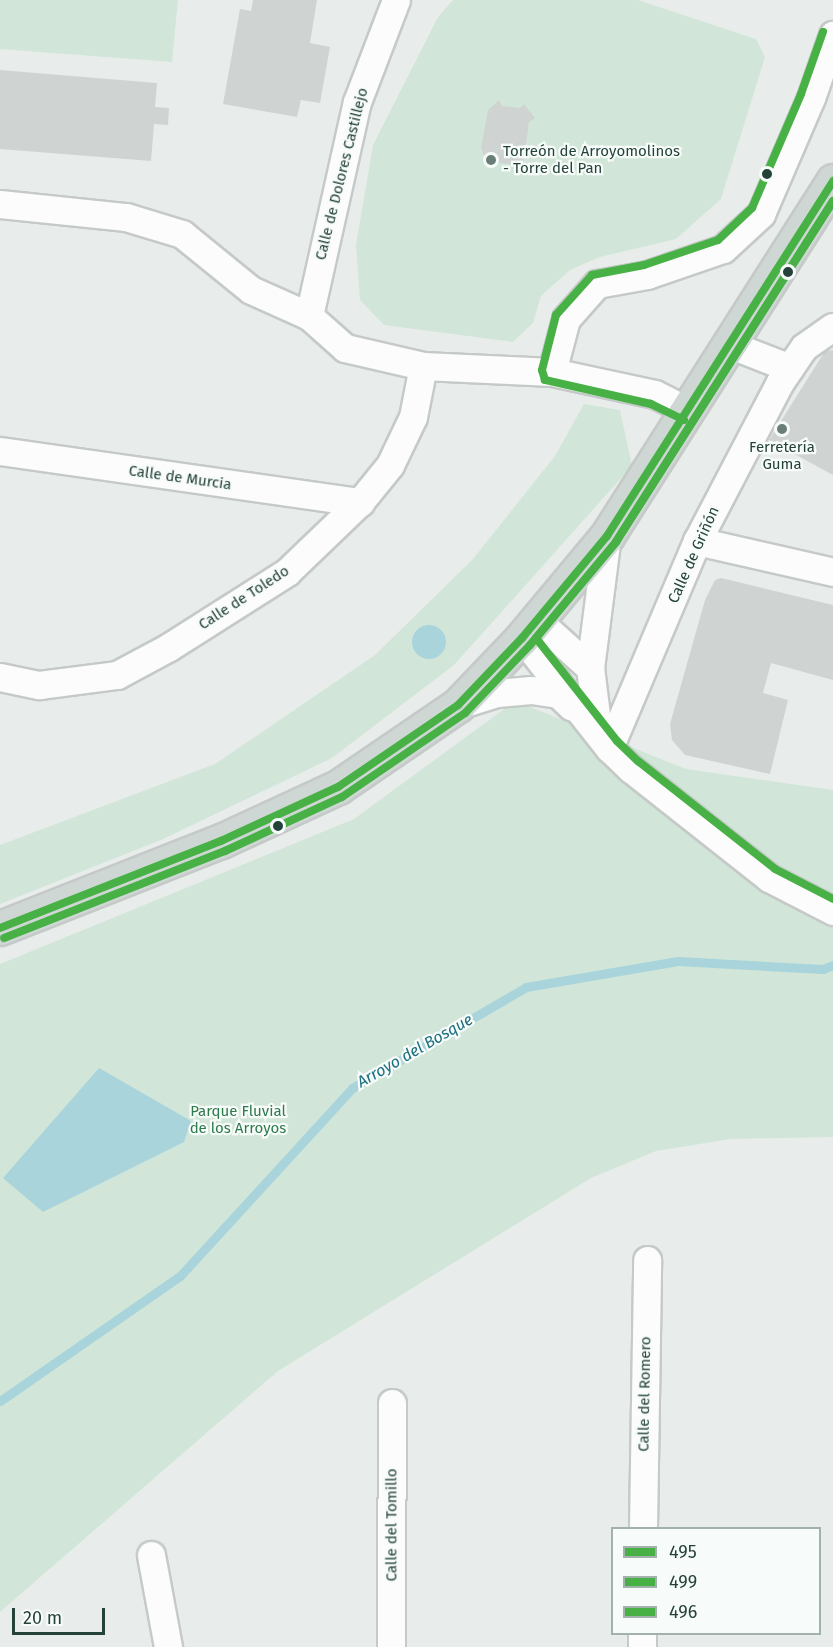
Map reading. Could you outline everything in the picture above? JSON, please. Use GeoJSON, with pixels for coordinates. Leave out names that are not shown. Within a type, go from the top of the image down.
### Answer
{"type":"FeatureCollection","features":[{"type":"Feature","properties":{"kind":"main road"},"geometry":{"type":"LineString","coordinates":[[0,928],[221,841],[338,787],[458,705],[529,629],[607,536],[689,411],[833,182]]}},
{"type":"Feature","properties":{"kind":"street","name":"Calle de Dolores Castillejo"},"geometry":{"type":"LineString","coordinates":[[309,316],[357,102],[396,0]]}},
{"type":"Feature","properties":{"kind":"street"},"geometry":{"type":"LineString","coordinates":[[552,372],[566,319],[597,284],[647,275],[723,249],[761,214],[811,98],[833,35]]}},
{"type":"Feature","properties":{"kind":"street"},"geometry":{"type":"LineString","coordinates":[[0,204],[126,217],[182,234],[251,290],[309,316],[345,348],[423,366],[552,372],[654,394],[689,411]]}},
{"type":"Feature","properties":{"kind":"street","name":"Calle de Griñón"},"geometry":{"type":"LineString","coordinates":[[604,740],[697,541],[790,368],[804,347],[833,327]]}},
{"type":"Feature","properties":{"kind":"street"},"geometry":{"type":"LineString","coordinates":[[731,345],[790,368]]}},
{"type":"Feature","properties":{"kind":"street","name":"Calle de Toledo"},"geometry":{"type":"LineString","coordinates":[[0,677],[39,685],[117,675],[169,647],[287,572],[360,502],[390,465],[413,417],[423,366]]}},
{"type":"Feature","properties":{"kind":"street","name":"Calle de Murcia"},"geometry":{"type":"LineString","coordinates":[[0,451],[360,502]]}},
{"type":"Feature","properties":{"kind":"street"},"geometry":{"type":"LineString","coordinates":[[604,740],[590,668],[607,536]]}},
{"type":"Feature","properties":{"kind":"street"},"geometry":{"type":"LineString","coordinates":[[697,541],[833,572]]}},
{"type":"Feature","properties":{"kind":"street"},"geometry":{"type":"LineString","coordinates":[[529,629],[590,668]]}},
{"type":"Feature","properties":{"kind":"street"},"geometry":{"type":"LineString","coordinates":[[529,629],[604,740]]}},
{"type":"Feature","properties":{"kind":"street"},"geometry":{"type":"LineString","coordinates":[[458,705],[497,693],[531,690],[558,694],[604,740],[701,827],[769,878],[833,911]]}},
{"type":"Feature","properties":{"kind":"street","name":"Calle del Romero"},"geometry":{"type":"LineString","coordinates":[[643,1527],[647,1260]]}},
{"type":"Feature","properties":{"kind":"street","name":"Calle del Tomillo"},"geometry":{"type":"LineString","coordinates":[[391,1647],[392,1403]]}},
{"type":"Feature","properties":{"kind":"street"},"geometry":{"type":"LineString","coordinates":[[151,1555],[168,1647]]}},
{"type":"Feature","properties":{"kind":"green space"},"geometry":{"type":"Polygon","coordinates":[[[0,0],[178,0],[172,62],[0,49],[0,0]]]}},
{"type":"Feature","properties":{"kind":"green space"},"geometry":{"type":"Polygon","coordinates":[[[453,0],[638,0],[756,39],[765,57],[721,199],[676,239],[600,257],[570,270],[541,296],[533,323],[513,342],[384,325],[360,300],[356,245],[373,145],[438,17],[453,0]]]}},
{"type":"Feature","properties":{"kind":"green space"},"geometry":{"type":"Polygon","coordinates":[[[584,404],[620,410],[632,466],[454,665],[332,758],[161,840],[0,904],[0,845],[215,764],[375,655],[472,560],[555,456],[584,404]]]}},
{"type":"Feature","properties":{"kind":"green space","name":"Parque Fluvial de los Arroyos"},"geometry":{"type":"Polygon","coordinates":[[[515,701],[686,769],[833,790],[833,1137],[731,1139],[656,1151],[591,1178],[278,1371],[0,1612],[0,964],[354,819],[515,701]]]}},
{"type":"Feature","properties":{"kind":"water"},"geometry":{"type":"Polygon","coordinates":[[[429,625],[441,630],[446,642],[441,654],[429,659],[417,654],[412,642],[417,630],[429,625]]]}},
{"type":"Feature","properties":{"kind":"water"},"geometry":{"type":"Polygon","coordinates":[[[99,1068],[191,1121],[184,1142],[43,1212],[3,1178],[99,1068]]]}},
{"type":"Feature","properties":{"kind":"building"},"geometry":{"type":"Polygon","coordinates":[[[253,0],[317,0],[310,43],[330,47],[320,103],[301,100],[297,117],[223,104],[240,9],[251,11],[253,0]]]}},
{"type":"Feature","properties":{"kind":"building"},"geometry":{"type":"Polygon","coordinates":[[[0,70],[157,83],[155,107],[169,108],[168,125],[154,124],[151,161],[0,149],[0,70]]]}},
{"type":"Feature","properties":{"kind":"building"},"geometry":{"type":"Polygon","coordinates":[[[499,100],[502,106],[520,108],[524,104],[535,118],[529,122],[523,165],[487,162],[481,148],[488,110],[499,100]]]}},
{"type":"Feature","properties":{"kind":"building"},"geometry":{"type":"Polygon","coordinates":[[[833,350],[833,475],[769,440],[825,351],[833,350]]]}},
{"type":"Feature","properties":{"kind":"building"},"geometry":{"type":"Polygon","coordinates":[[[721,578],[833,605],[833,680],[771,663],[763,693],[788,700],[770,774],[685,755],[672,740],[670,724],[705,600],[715,580],[721,578]]]}},
{"type":"Feature","properties":{"kind":"waterway","name":"Arroyo del Bosque"},"geometry":{"type":"LineString","coordinates":[[0,1401],[180,1276],[352,1088],[526,987],[678,961],[823,969],[833,965]]}},
{"type":"Feature","properties":{"kind":"transit line","name":"496"},"geometry":{"type":"LineString","coordinates":[[684,420],[651,404],[545,380],[542,370],[556,315],[592,275],[644,265],[718,240],[752,208],[801,94],[823,32]]}},
{"type":"Feature","properties":{"kind":"transit line","name":"495"},"geometry":{"type":"LineString","coordinates":[[0,928],[221,841],[338,787],[458,705],[522,638],[607,536],[833,181]]}},
{"type":"Feature","properties":{"kind":"transit line","name":"499"},"geometry":{"type":"LineString","coordinates":[[4,938],[225,851],[342,797],[465,713],[530,645],[616,542],[833,201]]}},
{"type":"Feature","properties":{"kind":"transit line","name":"496"},"geometry":{"type":"LineString","coordinates":[[833,201],[616,542],[536,638],[617,741],[638,761],[775,869],[833,899]]}},
{"type":"Feature","properties":{"kind":"place","name":"Torreón de Arroyomolinos - Torre del Pan"},"geometry":{"type":"Point","coordinates":[491,160]}},
{"type":"Feature","properties":{"kind":"place","name":"Ferretería Guma"},"geometry":{"type":"Point","coordinates":[782,429]}}]}
